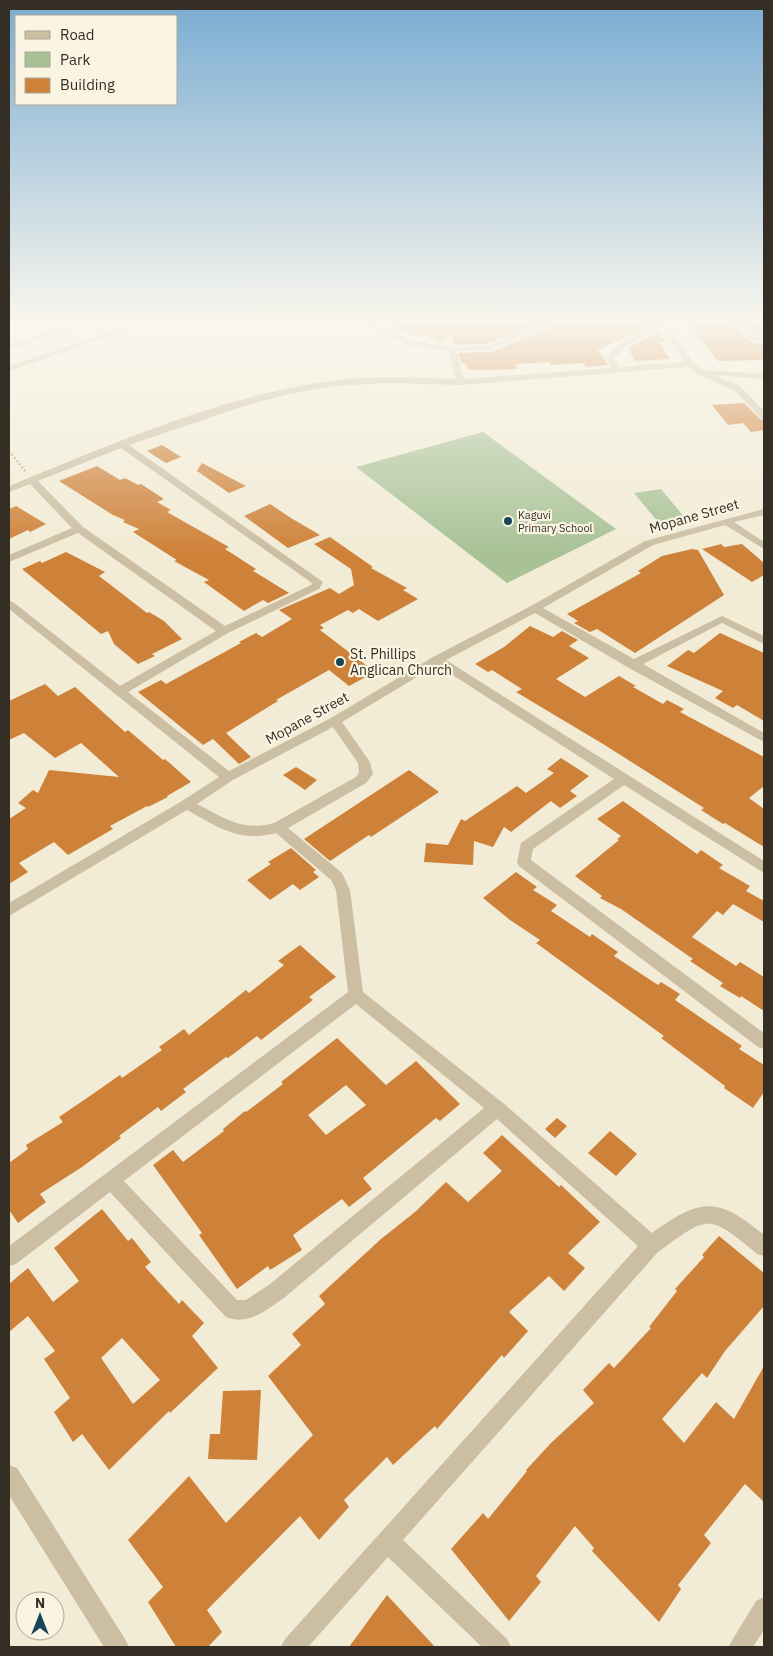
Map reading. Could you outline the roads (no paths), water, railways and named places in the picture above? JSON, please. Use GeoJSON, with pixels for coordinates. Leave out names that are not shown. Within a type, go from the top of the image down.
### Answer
{"type":"FeatureCollection","features":[{"type":"Feature","properties":{"kind":"street"},"geometry":{"type":"LineString","coordinates":[[9,489],[122,444],[259,398]]}},
{"type":"Feature","properties":{"kind":"street"},"geometry":{"type":"LineString","coordinates":[[747,398],[764,416]]}},
{"type":"Feature","properties":{"kind":"street"},"geometry":{"type":"LineString","coordinates":[[120,692],[224,631],[315,587],[318,582],[122,444]]}},
{"type":"Feature","properties":{"kind":"street"},"geometry":{"type":"LineString","coordinates":[[32,480],[79,529],[224,631]]}},
{"type":"Feature","properties":{"kind":"street","name":"Mopane Street"},"geometry":{"type":"LineString","coordinates":[[9,910],[187,804],[228,777],[335,721],[438,660],[535,608],[648,543],[764,512]]}},
{"type":"Feature","properties":{"kind":"street"},"geometry":{"type":"LineString","coordinates":[[726,521],[764,546]]}},
{"type":"Feature","properties":{"kind":"street"},"geometry":{"type":"LineString","coordinates":[[9,559],[79,529]]}},
{"type":"Feature","properties":{"kind":"street"},"geometry":{"type":"LineString","coordinates":[[9,604],[228,777]]}},
{"type":"Feature","properties":{"kind":"street"},"geometry":{"type":"LineString","coordinates":[[535,608],[764,738]]}},
{"type":"Feature","properties":{"kind":"street"},"geometry":{"type":"LineString","coordinates":[[633,665],[722,619],[764,640]]}},
{"type":"Feature","properties":{"kind":"street"},"geometry":{"type":"LineString","coordinates":[[438,660],[764,868]]}},
{"type":"Feature","properties":{"kind":"street"},"geometry":{"type":"LineString","coordinates":[[187,804],[236,830],[260,832],[278,827],[361,780],[366,774],[364,762],[335,721]]}},
{"type":"Feature","properties":{"kind":"street"},"geometry":{"type":"LineString","coordinates":[[623,779],[526,847],[524,862],[764,1042]]}},
{"type":"Feature","properties":{"kind":"street"},"geometry":{"type":"LineString","coordinates":[[278,827],[337,877],[343,890],[356,995],[497,1108],[651,1245]]}},
{"type":"Feature","properties":{"kind":"street"},"geometry":{"type":"LineString","coordinates":[[9,1257],[356,995]]}},
{"type":"Feature","properties":{"kind":"street"},"geometry":{"type":"LineString","coordinates":[[111,1180],[233,1310],[249,1310],[277,1291],[497,1108]]}},
{"type":"Feature","properties":{"kind":"street"},"geometry":{"type":"LineString","coordinates":[[293,1647],[651,1245],[683,1222],[699,1214],[724,1217],[764,1248]]}},
{"type":"Feature","properties":{"kind":"street"},"geometry":{"type":"LineString","coordinates":[[9,1476],[117,1647]]}},
{"type":"Feature","properties":{"kind":"street"},"geometry":{"type":"LineString","coordinates":[[388,1541],[499,1647]]}},
{"type":"Feature","properties":{"kind":"street"},"geometry":{"type":"LineString","coordinates":[[740,1647],[764,1609]]}},
{"type":"Feature","properties":{"kind":"place","name":"Kaguvi Primary School"},"geometry":{"type":"Point","coordinates":[508,521]}},
{"type":"Feature","properties":{"kind":"place","name":"St. Phillips Anglican Church"},"geometry":{"type":"Point","coordinates":[340,662]}}]}
